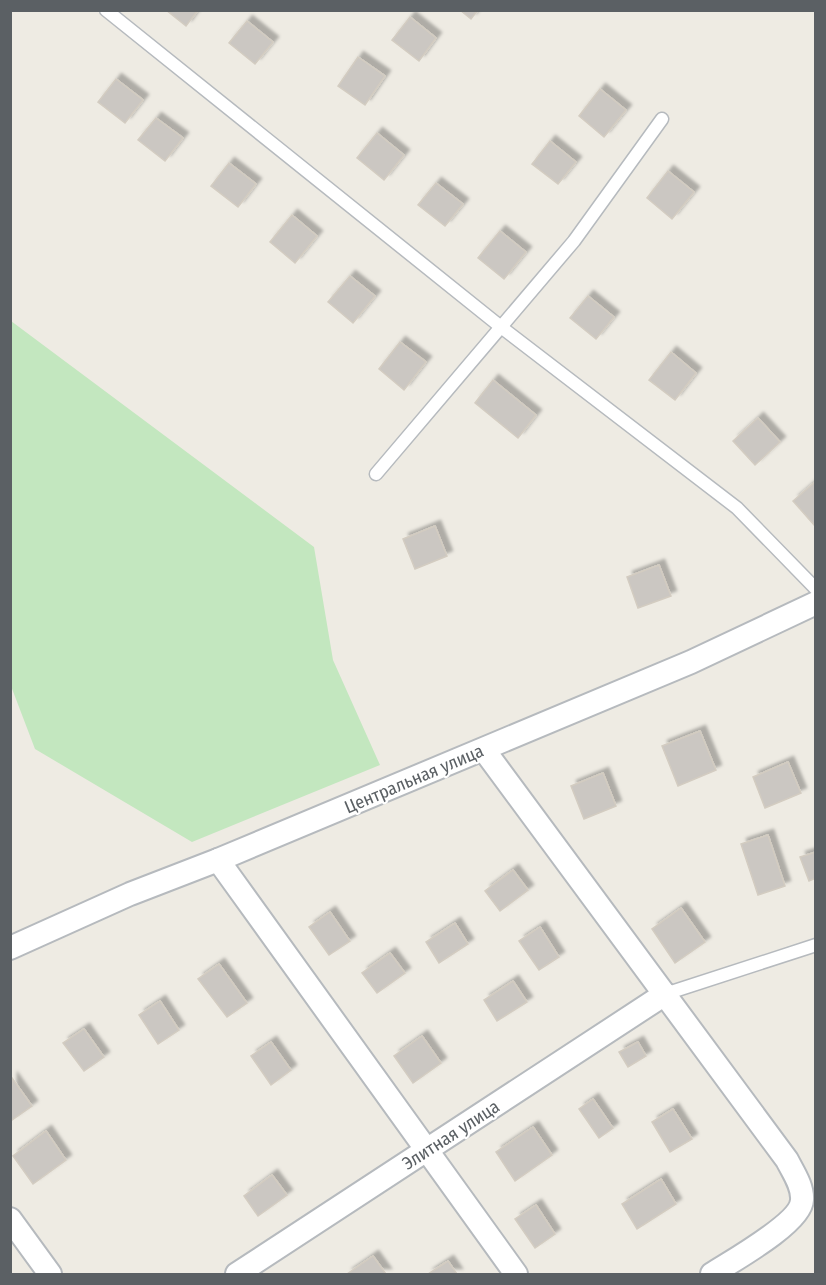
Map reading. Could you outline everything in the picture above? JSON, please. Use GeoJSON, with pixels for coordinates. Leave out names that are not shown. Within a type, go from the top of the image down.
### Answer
{"type":"FeatureCollection","features":[{"type":"Feature","properties":{"kind":"street","name":"Центральная улица"},"geometry":{"type":"LineString","coordinates":[[10,948],[130,894],[484,750],[691,662],[816,603]]}},
{"type":"Feature","properties":{"kind":"street"},"geometry":{"type":"LineString","coordinates":[[484,750],[787,1160],[798,1181],[802,1201],[794,1217],[712,1275]]}},
{"type":"Feature","properties":{"kind":"street"},"geometry":{"type":"LineString","coordinates":[[218,860],[516,1275]]}},
{"type":"Feature","properties":{"kind":"street","name":"Элитная улица"},"geometry":{"type":"LineString","coordinates":[[237,1275],[665,994]]}},
{"type":"Feature","properties":{"kind":"street"},"geometry":{"type":"LineString","coordinates":[[10,1219],[50,1275]]}},
{"type":"Feature","properties":{"kind":"lane"},"geometry":{"type":"LineString","coordinates":[[106,10],[501,327],[737,508],[816,589]]}},
{"type":"Feature","properties":{"kind":"lane"},"geometry":{"type":"LineString","coordinates":[[376,474],[574,242],[662,119]]}},
{"type":"Feature","properties":{"kind":"lane"},"geometry":{"type":"LineString","coordinates":[[665,994],[816,945]]}},
{"type":"Feature","properties":{"kind":"green space"},"geometry":{"type":"Polygon","coordinates":[[[11,321],[314,547],[333,660],[380,765],[192,842],[35,749],[11,686],[11,321]]]}},
{"type":"Feature","properties":{"kind":"building"},"geometry":{"type":"Polygon","coordinates":[[[166,10],[198,10],[186,26],[166,10]]]}},
{"type":"Feature","properties":{"kind":"building"},"geometry":{"type":"Polygon","coordinates":[[[460,10],[478,10],[471,19],[460,10]]]}},
{"type":"Feature","properties":{"kind":"building"},"geometry":{"type":"Polygon","coordinates":[[[410,17],[436,38],[419,61],[392,40],[410,17]]]}},
{"type":"Feature","properties":{"kind":"building"},"geometry":{"type":"Polygon","coordinates":[[[247,21],[273,42],[255,64],[229,43],[247,21]]]}},
{"type":"Feature","properties":{"kind":"building"},"geometry":{"type":"Polygon","coordinates":[[[358,57],[385,76],[365,105],[338,86],[358,57]]]}},
{"type":"Feature","properties":{"kind":"building"},"geometry":{"type":"Polygon","coordinates":[[[116,79],[143,100],[125,123],[98,102],[116,79]]]}},
{"type":"Feature","properties":{"kind":"building"},"geometry":{"type":"Polygon","coordinates":[[[600,89],[626,110],[604,137],[579,116],[600,89]]]}},
{"type":"Feature","properties":{"kind":"building"},"geometry":{"type":"Polygon","coordinates":[[[156,118],[183,138],[165,161],[138,140],[156,118]]]}},
{"type":"Feature","properties":{"kind":"building"},"geometry":{"type":"Polygon","coordinates":[[[377,133],[404,155],[384,180],[357,158],[377,133]]]}},
{"type":"Feature","properties":{"kind":"building"},"geometry":{"type":"Polygon","coordinates":[[[550,141],[576,162],[558,184],[532,164],[550,141]]]}},
{"type":"Feature","properties":{"kind":"building"},"geometry":{"type":"Polygon","coordinates":[[[229,163],[256,184],[238,207],[211,186],[229,163]]]}},
{"type":"Feature","properties":{"kind":"building"},"geometry":{"type":"Polygon","coordinates":[[[668,171],[694,192],[672,219],[647,198],[668,171]]]}},
{"type":"Feature","properties":{"kind":"building"},"geometry":{"type":"Polygon","coordinates":[[[436,183],[463,204],[445,226],[418,205],[436,183]]]}},
{"type":"Feature","properties":{"kind":"building"},"geometry":{"type":"Polygon","coordinates":[[[292,215],[317,236],[295,263],[270,242],[292,215]]]}},
{"type":"Feature","properties":{"kind":"building"},"geometry":{"type":"Polygon","coordinates":[[[500,231],[526,252],[504,279],[478,258],[500,231]]]}},
{"type":"Feature","properties":{"kind":"building"},"geometry":{"type":"Polygon","coordinates":[[[350,276],[375,296],[353,323],[328,302],[350,276]]]}},
{"type":"Feature","properties":{"kind":"building"},"geometry":{"type":"Polygon","coordinates":[[[588,296],[614,317],[596,339],[570,318],[588,296]]]}},
{"type":"Feature","properties":{"kind":"building"},"geometry":{"type":"Polygon","coordinates":[[[400,342],[426,362],[404,390],[379,369],[400,342]]]}},
{"type":"Feature","properties":{"kind":"building"},"geometry":{"type":"Polygon","coordinates":[[[671,352],[696,373],[675,400],[649,380],[671,352]]]}},
{"type":"Feature","properties":{"kind":"building"},"geometry":{"type":"Polygon","coordinates":[[[493,380],[536,415],[518,438],[475,403],[493,380]]]}},
{"type":"Feature","properties":{"kind":"building"},"geometry":{"type":"Polygon","coordinates":[[[758,418],[780,442],[755,465],[733,441],[758,418]]]}},
{"type":"Feature","properties":{"kind":"building"},"geometry":{"type":"Polygon","coordinates":[[[816,483],[815,526],[793,501],[816,483]]]}},
{"type":"Feature","properties":{"kind":"building"},"geometry":{"type":"Polygon","coordinates":[[[435,526],[447,556],[415,569],[403,539],[435,526]]]}},
{"type":"Feature","properties":{"kind":"building"},"geometry":{"type":"Polygon","coordinates":[[[659,565],[671,596],[638,608],[627,577],[659,565]]]}},
{"type":"Feature","properties":{"kind":"building"},"geometry":{"type":"Polygon","coordinates":[[[700,731],[716,770],[678,786],[662,746],[700,731]]]}},
{"type":"Feature","properties":{"kind":"building"},"geometry":{"type":"Polygon","coordinates":[[[788,762],[801,793],[765,808],[753,777],[788,762]]]}},
{"type":"Feature","properties":{"kind":"building"},"geometry":{"type":"Polygon","coordinates":[[[603,773],[616,806],[584,819],[571,786],[603,773]]]}},
{"type":"Feature","properties":{"kind":"building"},"geometry":{"type":"Polygon","coordinates":[[[768,835],[785,886],[758,895],[741,844],[768,835]]]}},
{"type":"Feature","properties":{"kind":"building"},"geometry":{"type":"Polygon","coordinates":[[[816,852],[816,878],[809,881],[800,857],[816,852]]]}},
{"type":"Feature","properties":{"kind":"building"},"geometry":{"type":"Polygon","coordinates":[[[513,870],[528,890],[500,911],[485,891],[513,870]]]}},
{"type":"Feature","properties":{"kind":"building"},"geometry":{"type":"Polygon","coordinates":[[[681,908],[705,942],[675,963],[652,929],[681,908]]]}},
{"type":"Feature","properties":{"kind":"building"},"geometry":{"type":"Polygon","coordinates":[[[330,912],[350,941],[329,955],[309,927],[330,912]]]}},
{"type":"Feature","properties":{"kind":"building"},"geometry":{"type":"Polygon","coordinates":[[[455,923],[468,944],[439,963],[426,942],[455,923]]]}},
{"type":"Feature","properties":{"kind":"building"},"geometry":{"type":"Polygon","coordinates":[[[540,927],[559,957],[539,970],[519,941],[540,927]]]}},
{"type":"Feature","properties":{"kind":"building"},"geometry":{"type":"Polygon","coordinates":[[[390,953],[405,973],[377,993],[362,973],[390,953]]]}},
{"type":"Feature","properties":{"kind":"building"},"geometry":{"type":"Polygon","coordinates":[[[219,964],[247,1003],[227,1017],[198,979],[219,964]]]}},
{"type":"Feature","properties":{"kind":"building"},"geometry":{"type":"Polygon","coordinates":[[[513,981],[527,1002],[497,1021],[484,1000],[513,981]]]}},
{"type":"Feature","properties":{"kind":"building"},"geometry":{"type":"Polygon","coordinates":[[[160,1001],[179,1030],[158,1044],[139,1015],[160,1001]]]}},
{"type":"Feature","properties":{"kind":"building"},"geometry":{"type":"Polygon","coordinates":[[[84,1029],[104,1057],[84,1071],[63,1043],[84,1029]]]}},
{"type":"Feature","properties":{"kind":"building"},"geometry":{"type":"Polygon","coordinates":[[[422,1036],[441,1063],[413,1083],[394,1056],[422,1036]]]}},
{"type":"Feature","properties":{"kind":"building"},"geometry":{"type":"Polygon","coordinates":[[[271,1042],[291,1070],[271,1085],[251,1056],[271,1042]]]}},
{"type":"Feature","properties":{"kind":"building"},"geometry":{"type":"Polygon","coordinates":[[[638,1042],[646,1056],[628,1067],[619,1052],[638,1042]]]}},
{"type":"Feature","properties":{"kind":"building"},"geometry":{"type":"Polygon","coordinates":[[[12,1078],[32,1106],[12,1120],[10,1118],[12,1078]]]}},
{"type":"Feature","properties":{"kind":"building"},"geometry":{"type":"Polygon","coordinates":[[[593,1099],[613,1128],[599,1138],[579,1109],[593,1099]]]}},
{"type":"Feature","properties":{"kind":"building"},"geometry":{"type":"Polygon","coordinates":[[[673,1109],[692,1139],[670,1152],[652,1122],[673,1109]]]}},
{"type":"Feature","properties":{"kind":"building"},"geometry":{"type":"Polygon","coordinates":[[[533,1127],[552,1155],[515,1181],[496,1152],[533,1127]]]}},
{"type":"Feature","properties":{"kind":"building"},"geometry":{"type":"Polygon","coordinates":[[[46,1131],[66,1160],[33,1184],[13,1156],[46,1131]]]}},
{"type":"Feature","properties":{"kind":"building"},"geometry":{"type":"Polygon","coordinates":[[[272,1175],[287,1195],[258,1216],[244,1196],[272,1175]]]}},
{"type":"Feature","properties":{"kind":"building"},"geometry":{"type":"Polygon","coordinates":[[[661,1179],[676,1204],[637,1229],[622,1204],[661,1179]]]}},
{"type":"Feature","properties":{"kind":"building"},"geometry":{"type":"Polygon","coordinates":[[[536,1205],[555,1234],[535,1248],[515,1219],[536,1205]]]}},
{"type":"Feature","properties":{"kind":"building"},"geometry":{"type":"Polygon","coordinates":[[[373,1256],[386,1274],[347,1274],[373,1256]]]}},
{"type":"Feature","properties":{"kind":"building"},"geometry":{"type":"Polygon","coordinates":[[[448,1261],[457,1274],[428,1274],[448,1261]]]}}]}
